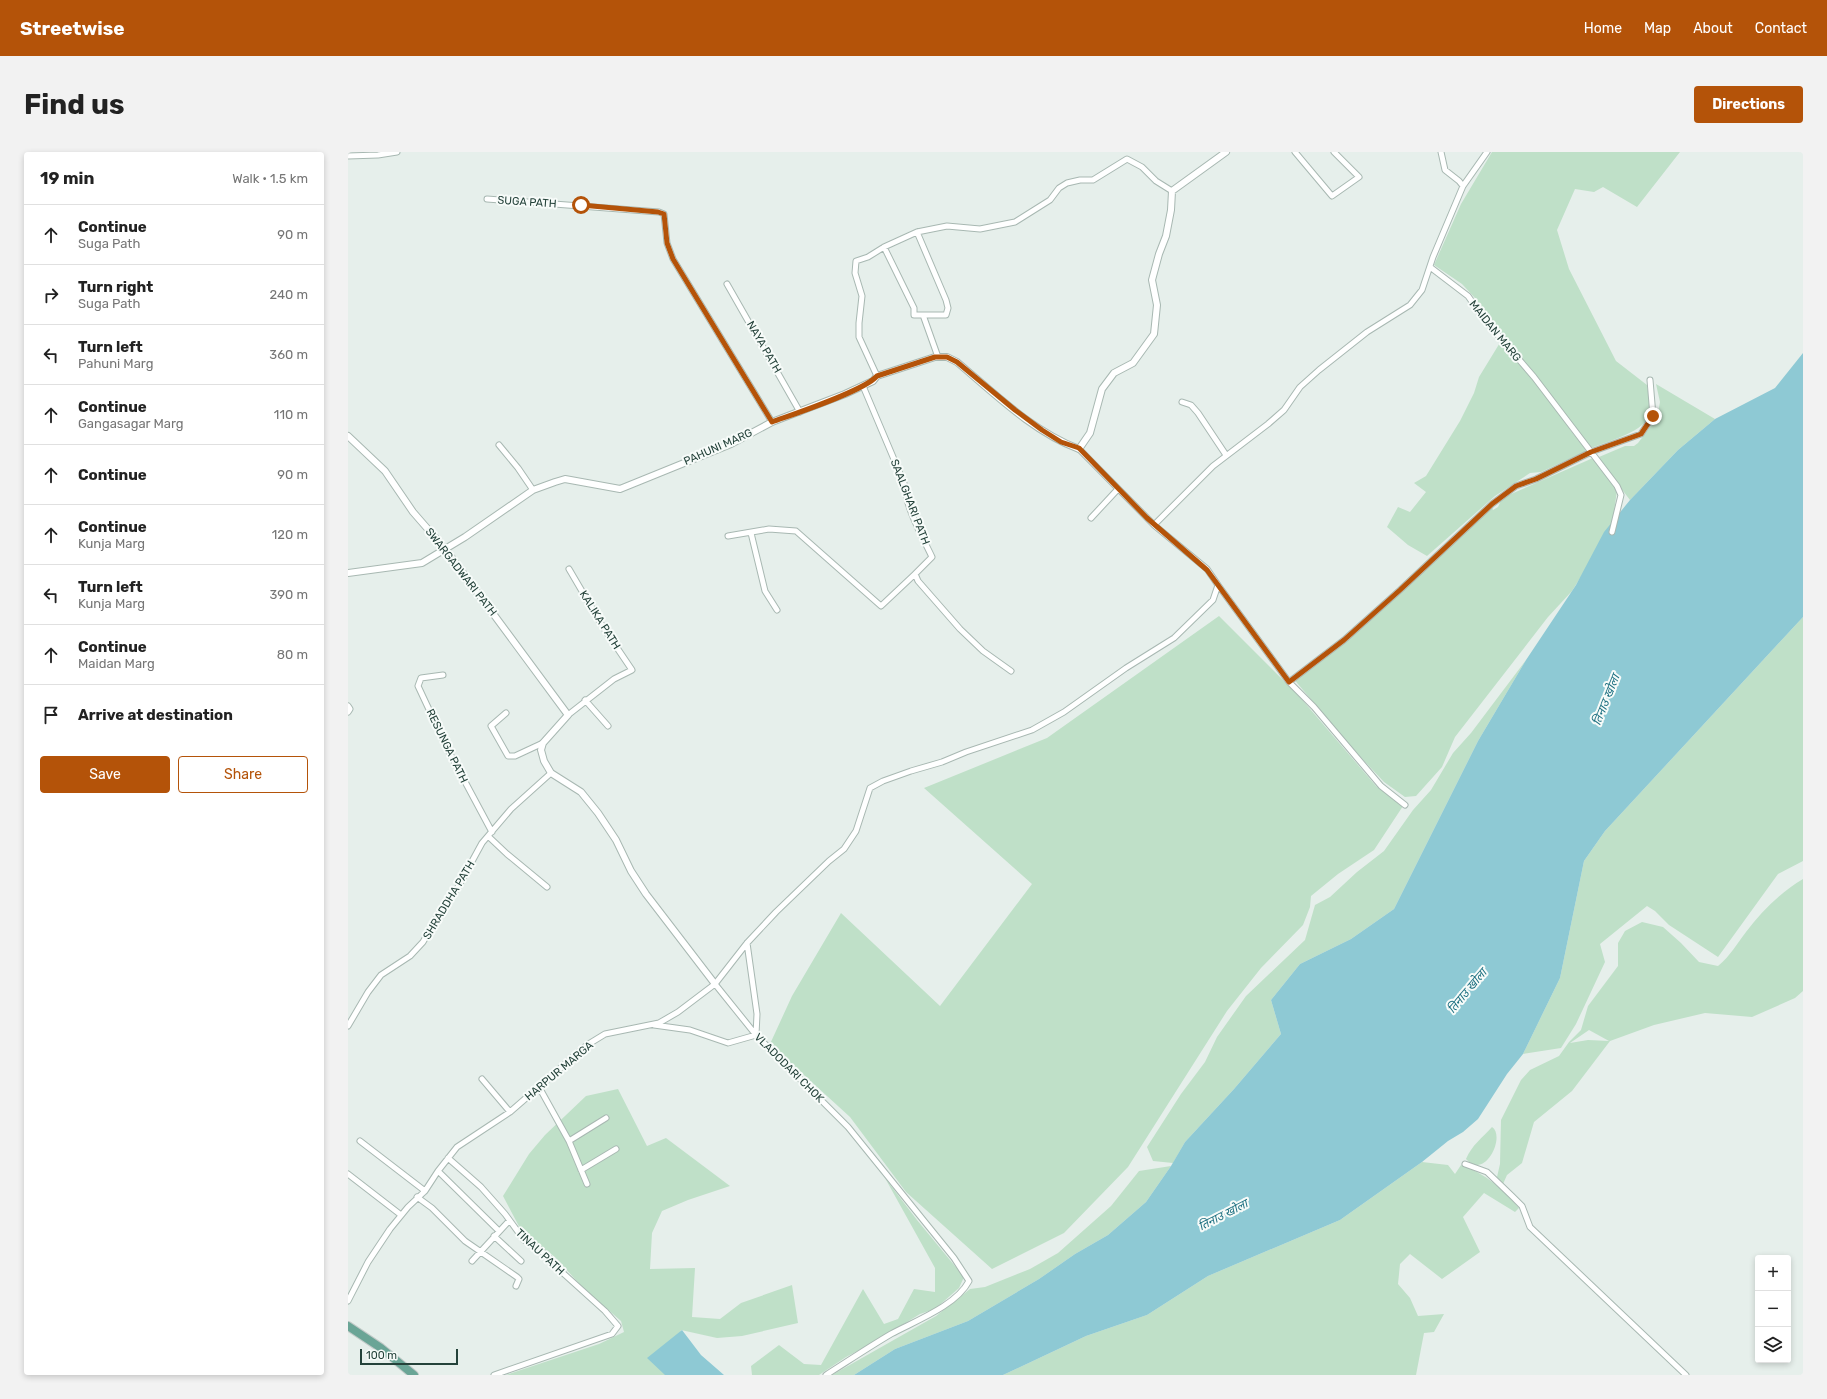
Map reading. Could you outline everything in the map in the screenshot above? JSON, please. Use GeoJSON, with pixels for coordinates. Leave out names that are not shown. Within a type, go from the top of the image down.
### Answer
{"type":"FeatureCollection","features":[{"type":"Feature","properties":{"kind":"main road"},"geometry":{"type":"LineString","coordinates":[[348,1326],[381,1348],[414,1375]]}},
{"type":"Feature","properties":{"kind":"street"},"geometry":{"type":"LineString","coordinates":[[348,156],[378,155],[397,152]]}},
{"type":"Feature","properties":{"kind":"street"},"geometry":{"type":"LineString","coordinates":[[1172,192],[1226,152]]}},
{"type":"Feature","properties":{"kind":"street"},"geometry":{"type":"LineString","coordinates":[[1295,152],[1332,196],[1359,177],[1334,152]]}},
{"type":"Feature","properties":{"kind":"street"},"geometry":{"type":"LineString","coordinates":[[1441,152],[1446,170],[1463,186]]}},
{"type":"Feature","properties":{"kind":"street"},"geometry":{"type":"LineString","coordinates":[[1154,525],[1200,477],[1284,410],[1300,387],[1347,346],[1410,305],[1422,290],[1463,186],[1487,152]]}},
{"type":"Feature","properties":{"kind":"street"},"geometry":{"type":"LineString","coordinates":[[877,376],[860,337],[858,323],[862,296],[855,268],[856,261],[868,257],[884,247],[917,232],[947,226],[980,229],[1014,222],[1050,200],[1059,188],[1067,183],[1080,180],[1093,180],[1127,159],[1142,167],[1156,181],[1172,192]]}},
{"type":"Feature","properties":{"kind":"street"},"geometry":{"type":"LineString","coordinates":[[1079,448],[1090,433],[1102,389],[1114,373],[1133,363],[1154,334],[1157,305],[1152,280],[1159,254],[1166,236],[1171,210],[1172,192]]}},
{"type":"Feature","properties":{"kind":"street","name":"SUGA PATH"},"geometry":{"type":"LineString","coordinates":[[487,199],[658,212],[664,214],[667,243],[673,259],[772,422]]}},
{"type":"Feature","properties":{"kind":"street"},"geometry":{"type":"LineString","coordinates":[[884,247],[914,308],[914,315],[946,315],[948,308],[917,232]]}},
{"type":"Feature","properties":{"kind":"street","name":"MAIDAN MARG"},"geometry":{"type":"LineString","coordinates":[[1430,267],[1468,296],[1553,402],[1617,486],[1621,495],[1612,532]]}},
{"type":"Feature","properties":{"kind":"street","name":"NAYA PATH"},"geometry":{"type":"LineString","coordinates":[[727,284],[800,412]]}},
{"type":"Feature","properties":{"kind":"street"},"geometry":{"type":"LineString","coordinates":[[923,315],[938,357],[947,357],[957,362],[1015,410],[1042,430],[1061,442],[1079,448],[1154,525],[1207,570],[1289,682],[1314,707],[1381,786],[1405,805]]}},
{"type":"Feature","properties":{"kind":"street","name":"PAHUNI MARG"},"geometry":{"type":"LineString","coordinates":[[348,574],[422,563],[446,550],[533,490],[565,480],[620,489],[629,487],[672,467],[731,444],[772,422],[863,386],[877,376],[938,357]]}},
{"type":"Feature","properties":{"kind":"street"},"geometry":{"type":"LineString","coordinates":[[1289,682],[1348,636],[1400,590],[1492,504],[1516,486],[1536,479],[1591,452],[1641,434],[1653,416],[1650,380]]}},
{"type":"Feature","properties":{"kind":"street","name":"SAALGHARI PATH"},"geometry":{"type":"LineString","coordinates":[[863,386],[904,483],[905,494],[909,507],[932,557],[915,574]]}},
{"type":"Feature","properties":{"kind":"street"},"geometry":{"type":"LineString","coordinates":[[1182,402],[1191,405],[1198,413],[1226,455]]}},
{"type":"Feature","properties":{"kind":"street","name":"SWARGADWARI PATH"},"geometry":{"type":"LineString","coordinates":[[348,436],[385,471],[413,512],[446,550],[568,715]]}},
{"type":"Feature","properties":{"kind":"street"},"geometry":{"type":"LineString","coordinates":[[499,444],[533,490]]}},
{"type":"Feature","properties":{"kind":"street"},"geometry":{"type":"LineString","coordinates":[[1091,518],[1118,489]]}},
{"type":"Feature","properties":{"kind":"street"},"geometry":{"type":"LineString","coordinates":[[728,536],[769,529],[796,531],[880,606],[915,574],[918,580],[960,629],[983,651],[1011,671]]}},
{"type":"Feature","properties":{"kind":"street"},"geometry":{"type":"LineString","coordinates":[[751,533],[765,591],[777,610]]}},
{"type":"Feature","properties":{"kind":"street","name":"KALIKA PATH"},"geometry":{"type":"LineString","coordinates":[[569,569],[603,628],[632,670],[614,679],[585,700]]}},
{"type":"Feature","properties":{"kind":"street","name":"HARPUR MARGA"},"geometry":{"type":"LineString","coordinates":[[348,1301],[368,1262],[401,1215],[417,1197],[425,1191],[438,1171],[457,1147],[510,1112],[588,1045],[605,1034],[659,1022],[678,1012],[715,984],[746,943],[804,883],[844,849],[852,838],[870,788],[890,778],[1032,730],[1064,712],[1126,668],[1174,638],[1213,600],[1218,585]]}},
{"type":"Feature","properties":{"kind":"street","name":"RESUNGA PATH"},"geometry":{"type":"LineString","coordinates":[[442,675],[421,678],[418,682],[418,686],[490,834]]}},
{"type":"Feature","properties":{"kind":"street"},"geometry":{"type":"LineString","coordinates":[[506,713],[492,723],[492,729],[506,753],[512,757],[543,743],[568,715],[585,700],[608,726]]}},
{"type":"Feature","properties":{"kind":"street"},"geometry":{"type":"LineString","coordinates":[[348,706],[350,709],[348,712]]}},
{"type":"Feature","properties":{"kind":"street"},"geometry":{"type":"LineString","coordinates":[[543,743],[541,750],[544,761],[551,773]]}},
{"type":"Feature","properties":{"kind":"street","name":"SHRADDHA PATH"},"geometry":{"type":"LineString","coordinates":[[348,1026],[368,992],[381,975],[410,956],[423,942],[442,909],[458,888],[482,843],[515,805],[551,773]]}},
{"type":"Feature","properties":{"kind":"street","name":"VLADODARI CHOK"},"geometry":{"type":"LineString","coordinates":[[551,773],[581,792],[598,813],[616,840],[631,871],[646,894],[715,984],[756,1035],[848,1126],[954,1258],[969,1281],[964,1291],[942,1308],[891,1334],[826,1375]]}},
{"type":"Feature","properties":{"kind":"street"},"geometry":{"type":"LineString","coordinates":[[490,834],[507,854],[547,887]]}},
{"type":"Feature","properties":{"kind":"street"},"geometry":{"type":"LineString","coordinates":[[649,1024],[690,1030],[728,1043],[756,1035],[756,1014],[746,943]]}},
{"type":"Feature","properties":{"kind":"street"},"geometry":{"type":"LineString","coordinates":[[482,1079],[510,1112]]}},
{"type":"Feature","properties":{"kind":"street"},"geometry":{"type":"LineString","coordinates":[[539,1087],[569,1141],[587,1184]]}},
{"type":"Feature","properties":{"kind":"street"},"geometry":{"type":"LineString","coordinates":[[569,1141],[606,1118]]}},
{"type":"Feature","properties":{"kind":"street"},"geometry":{"type":"LineString","coordinates":[[360,1141],[425,1191]]}},
{"type":"Feature","properties":{"kind":"street"},"geometry":{"type":"LineString","coordinates":[[580,1170],[616,1149]]}},
{"type":"Feature","properties":{"kind":"street","name":"TINAU PATH"},"geometry":{"type":"LineString","coordinates":[[448,1158],[481,1187],[494,1204],[505,1214],[524,1240],[535,1245],[547,1255],[564,1274],[618,1326],[612,1334],[494,1375]]}},
{"type":"Feature","properties":{"kind":"street"},"geometry":{"type":"LineString","coordinates":[[1465,1164],[1487,1172],[1522,1206],[1530,1227],[1686,1375]]}},
{"type":"Feature","properties":{"kind":"street","name":"TINAU PATH"},"geometry":{"type":"LineString","coordinates":[[438,1171],[499,1231]]}},
{"type":"Feature","properties":{"kind":"street"},"geometry":{"type":"LineString","coordinates":[[348,1174],[401,1215]]}},
{"type":"Feature","properties":{"kind":"street"},"geometry":{"type":"LineString","coordinates":[[417,1197],[432,1208],[465,1241],[517,1277],[519,1279],[516,1286]]}},
{"type":"Feature","properties":{"kind":"street"},"geometry":{"type":"LineString","coordinates":[[472,1261],[509,1221]]}},
{"type":"Feature","properties":{"kind":"street"},"geometry":{"type":"LineString","coordinates":[[494,1236],[521,1261]]}},
{"type":"Feature","properties":{"kind":"green space"},"geometry":{"type":"Polygon","coordinates":[[[1492,152],[1680,152],[1637,207],[1603,187],[1594,192],[1575,189],[1557,230],[1569,269],[1616,361],[1647,385],[1651,406],[1650,413],[1642,425],[1625,435],[1591,448],[1475,298],[1462,284],[1434,265],[1461,204],[1492,152]]]}},
{"type":"Feature","properties":{"kind":"green space"},"geometry":{"type":"Polygon","coordinates":[[[1501,341],[1546,396],[1586,451],[1541,472],[1530,473],[1495,496],[1427,556],[1408,545],[1387,527],[1398,507],[1410,512],[1426,492],[1414,483],[1426,476],[1460,421],[1474,393],[1479,377],[1501,341]]]}},
{"type":"Feature","properties":{"kind":"green space"},"geometry":{"type":"Polygon","coordinates":[[[1656,384],[1715,419],[1678,450],[1630,500],[1604,466],[1599,457],[1625,446],[1634,446],[1638,443],[1657,418],[1660,402],[1656,384]]]}},
{"type":"Feature","properties":{"kind":"green space"},"geometry":{"type":"Polygon","coordinates":[[[1593,458],[1617,490],[1612,527],[1572,591],[1548,617],[1455,737],[1442,767],[1416,796],[1405,797],[1384,782],[1352,748],[1292,677],[1343,643],[1492,507],[1493,510],[1498,507],[1502,498],[1593,458]]]}},
{"type":"Feature","properties":{"kind":"green space"},"geometry":{"type":"Polygon","coordinates":[[[1219,616],[1299,696],[1376,786],[1403,806],[1374,850],[1338,874],[1311,896],[1310,907],[1303,925],[1261,968],[1227,1011],[1128,1167],[1064,1233],[992,1269],[906,1192],[850,1117],[770,1044],[792,996],[841,913],[940,1006],[1032,884],[924,788],[1047,738],[1219,616]]]}},
{"type":"Feature","properties":{"kind":"green space"},"geometry":{"type":"Polygon","coordinates":[[[1803,617],[1803,861],[1778,874],[1718,957],[1669,925],[1655,911],[1647,906],[1600,944],[1605,962],[1576,1024],[1561,1048],[1523,1054],[1560,978],[1584,861],[1605,831],[1803,617]]]}},
{"type":"Feature","properties":{"kind":"green space"},"geometry":{"type":"Polygon","coordinates":[[[1526,660],[1478,741],[1394,909],[1351,939],[1300,964],[1271,1000],[1281,1034],[1234,1089],[1185,1142],[1173,1163],[1153,1161],[1147,1147],[1181,1094],[1205,1062],[1217,1037],[1246,996],[1305,940],[1315,905],[1330,897],[1357,872],[1384,851],[1413,810],[1431,790],[1453,753],[1471,733],[1526,660]]]}},
{"type":"Feature","properties":{"kind":"green space"},"geometry":{"type":"Polygon","coordinates":[[[1803,879],[1803,991],[1795,998],[1752,1017],[1705,1013],[1654,1025],[1610,1041],[1572,1091],[1534,1122],[1522,1163],[1507,1175],[1503,1184],[1497,1177],[1500,1164],[1501,1120],[1521,1080],[1530,1070],[1559,1056],[1569,1042],[1581,1030],[1588,1006],[1618,966],[1618,943],[1625,931],[1642,922],[1663,927],[1699,962],[1718,966],[1730,954],[1765,910],[1779,896],[1803,879]],[[1589,1030],[1570,1043],[1588,1040],[1609,1041],[1589,1030]]]}},
{"type":"Feature","properties":{"kind":"green space"},"geometry":{"type":"Polygon","coordinates":[[[618,1089],[647,1146],[666,1138],[730,1186],[688,1200],[662,1211],[652,1233],[650,1269],[695,1268],[692,1317],[720,1319],[741,1303],[792,1285],[798,1323],[742,1336],[717,1338],[681,1330],[666,1375],[506,1375],[599,1344],[624,1332],[621,1321],[583,1288],[555,1257],[522,1232],[503,1196],[529,1154],[545,1135],[586,1096],[618,1089]]]}},
{"type":"Feature","properties":{"kind":"green space"},"geometry":{"type":"Polygon","coordinates":[[[1492,1127],[1496,1132],[1497,1139],[1491,1155],[1480,1165],[1473,1164],[1466,1159],[1468,1154],[1492,1127]]]}},
{"type":"Feature","properties":{"kind":"green space"},"geometry":{"type":"Polygon","coordinates":[[[1422,1162],[1448,1165],[1455,1174],[1461,1165],[1470,1169],[1493,1182],[1519,1208],[1515,1212],[1484,1193],[1463,1217],[1480,1252],[1442,1279],[1410,1254],[1400,1264],[1398,1284],[1410,1298],[1418,1316],[1444,1314],[1434,1332],[1424,1333],[1416,1375],[1003,1375],[1086,1336],[1147,1315],[1208,1276],[1340,1220],[1422,1162]]]}},
{"type":"Feature","properties":{"kind":"green space"},"geometry":{"type":"Polygon","coordinates":[[[1171,1166],[1146,1202],[1108,1235],[1075,1254],[1039,1279],[968,1321],[895,1349],[854,1375],[832,1375],[936,1316],[970,1289],[985,1287],[1030,1269],[1058,1253],[1111,1206],[1139,1171],[1171,1166]]]}},
{"type":"Feature","properties":{"kind":"green space"},"geometry":{"type":"Polygon","coordinates":[[[885,1178],[964,1277],[959,1288],[935,1309],[920,1314],[873,1343],[846,1357],[819,1375],[752,1375],[751,1366],[779,1345],[804,1364],[821,1365],[863,1289],[884,1324],[898,1319],[914,1289],[935,1292],[935,1268],[885,1178]]]}},
{"type":"Feature","properties":{"kind":"water","name":"तिनाउ खोला"},"geometry":{"type":"Polygon","coordinates":[[[1803,353],[1803,617],[1605,831],[1584,861],[1560,978],[1523,1054],[1507,1074],[1478,1119],[1463,1132],[1448,1141],[1422,1162],[1340,1220],[1208,1276],[1147,1315],[1086,1336],[1003,1375],[854,1375],[895,1349],[968,1321],[1039,1279],[1075,1254],[1108,1235],[1146,1202],[1171,1166],[1185,1142],[1234,1089],[1281,1034],[1271,1000],[1300,964],[1351,939],[1394,909],[1478,741],[1526,660],[1576,585],[1604,532],[1630,500],[1678,450],[1715,419],[1775,388],[1803,353]]]}},
{"type":"Feature","properties":{"kind":"water"},"geometry":{"type":"Polygon","coordinates":[[[682,1330],[701,1355],[724,1375],[665,1375],[647,1358],[682,1330]]]}},
{"type":"Feature","properties":{"kind":"route"},"geometry":{"type":"LineString","coordinates":[[581,205],[662,212],[664,214],[667,243],[673,259],[772,422],[845,394],[863,386],[877,376],[935,357],[947,357],[957,362],[1015,410],[1042,430],[1061,442],[1079,448],[1154,525],[1207,570],[1289,682],[1344,640],[1492,504],[1516,486],[1536,479],[1591,452],[1641,434],[1653,416]]}}]}
